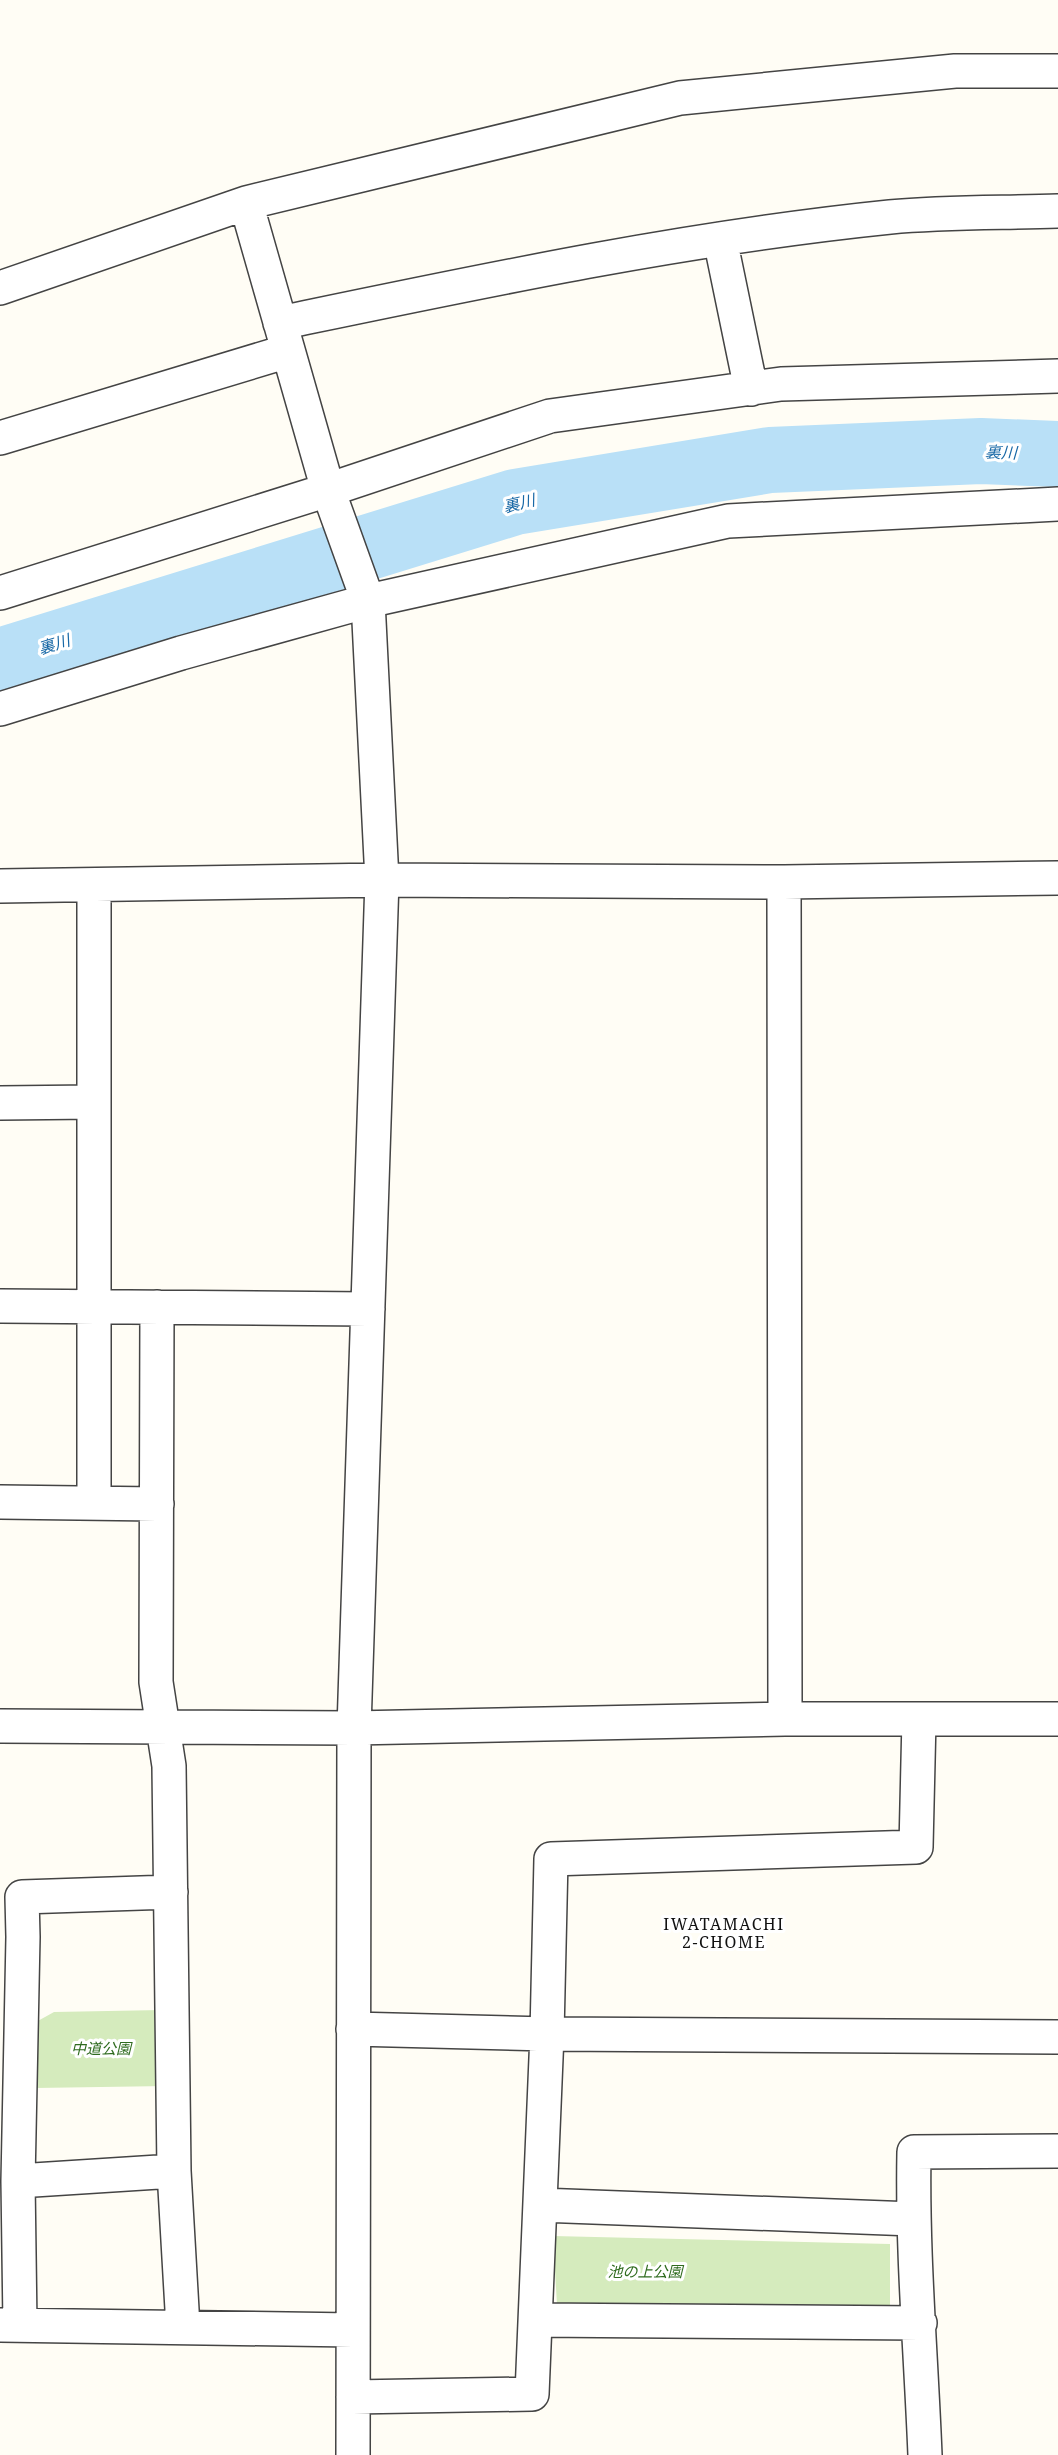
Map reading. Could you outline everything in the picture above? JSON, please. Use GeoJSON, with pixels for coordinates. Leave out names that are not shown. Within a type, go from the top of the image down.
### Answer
{"type":"FeatureCollection","features":[{"type":"Feature","properties":{"kind":"street"},"geometry":{"type":"LineString","coordinates":[[0,288],[246,203],[680,98],[955,71],[1058,71]]}},
{"type":"Feature","properties":{"kind":"street"},"geometry":{"type":"LineString","coordinates":[[246,203],[334,504],[366,594],[382,880],[354,1728],[353,2455]]}},
{"type":"Feature","properties":{"kind":"street"},"geometry":{"type":"LineString","coordinates":[[0,438],[284,337],[555,266],[720,239],[891,217],[1058,211]]}},
{"type":"Feature","properties":{"kind":"street"},"geometry":{"type":"LineString","coordinates":[[720,239],[751,389]]}},
{"type":"Feature","properties":{"kind":"street"},"geometry":{"type":"LineString","coordinates":[[0,593],[334,504],[550,416],[781,384],[1058,376]]}},
{"type":"Feature","properties":{"kind":"street"},"geometry":{"type":"LineString","coordinates":[[0,709],[366,594],[728,521],[1058,504]]}},
{"type":"Feature","properties":{"kind":"street"},"geometry":{"type":"LineString","coordinates":[[0,886],[382,880],[784,882],[1058,878]]}},
{"type":"Feature","properties":{"kind":"street"},"geometry":{"type":"LineString","coordinates":[[784,882],[785,1719]]}},
{"type":"Feature","properties":{"kind":"street"},"geometry":{"type":"LineString","coordinates":[[94,885],[94,1502]]}},
{"type":"Feature","properties":{"kind":"street"},"geometry":{"type":"LineString","coordinates":[[0,1103],[94,1102]]}},
{"type":"Feature","properties":{"kind":"street"},"geometry":{"type":"LineString","coordinates":[[0,1306],[368,1309]]}},
{"type":"Feature","properties":{"kind":"street"},"geometry":{"type":"LineString","coordinates":[[157,1307],[156,1682],[169,1766],[174,2171],[183,2327]]}},
{"type":"Feature","properties":{"kind":"street"},"geometry":{"type":"LineString","coordinates":[[0,1502],[157,1504]]}},
{"type":"Feature","properties":{"kind":"street"},"geometry":{"type":"LineString","coordinates":[[0,1726],[354,1728],[785,1719],[1058,1719]]}},
{"type":"Feature","properties":{"kind":"street"},"geometry":{"type":"LineString","coordinates":[[353,2397],[532,2394],[547,2034],[551,1859],[916,1847],[919,1719]]}},
{"type":"Feature","properties":{"kind":"street"},"geometry":{"type":"LineString","coordinates":[[171,1892],[22,1897],[12,1937],[10,2124],[18,2181],[10,2325],[353,2330]]}},
{"type":"Feature","properties":{"kind":"street"},"geometry":{"type":"LineString","coordinates":[[353,2029],[547,2034],[1058,2037]]}},
{"type":"Feature","properties":{"kind":"street"},"geometry":{"type":"LineString","coordinates":[[925,2455],[913,2218],[914,2152],[1058,2151]]}},
{"type":"Feature","properties":{"kind":"street"},"geometry":{"type":"LineString","coordinates":[[18,2181],[174,2171]]}},
{"type":"Feature","properties":{"kind":"street"},"geometry":{"type":"LineString","coordinates":[[540,2205],[913,2218]]}},
{"type":"Feature","properties":{"kind":"street"},"geometry":{"type":"LineString","coordinates":[[536,2320],[920,2323]]}},
{"type":"Feature","properties":{"kind":"green space","name":"中道公園"},"geometry":{"type":"Polygon","coordinates":[[[162,2010],[167,2086],[35,2088],[36,2022],[54,2012],[162,2010]]]}},
{"type":"Feature","properties":{"kind":"green space","name":"池の上公園"},"geometry":{"type":"Polygon","coordinates":[[[553,2236],[890,2244],[890,2306],[557,2305],[553,2236]]]}},
{"type":"Feature","properties":{"kind":"waterway","name":"裏川"},"geometry":{"type":"LineString","coordinates":[[0,661],[515,502],[770,460],[981,451],[1058,454]]}},
{"type":"Feature","properties":{"kind":"district","name":"IWATAMACHI 2-CHOME"},"geometry":{"type":"Point","coordinates":[724,1933]}}]}
